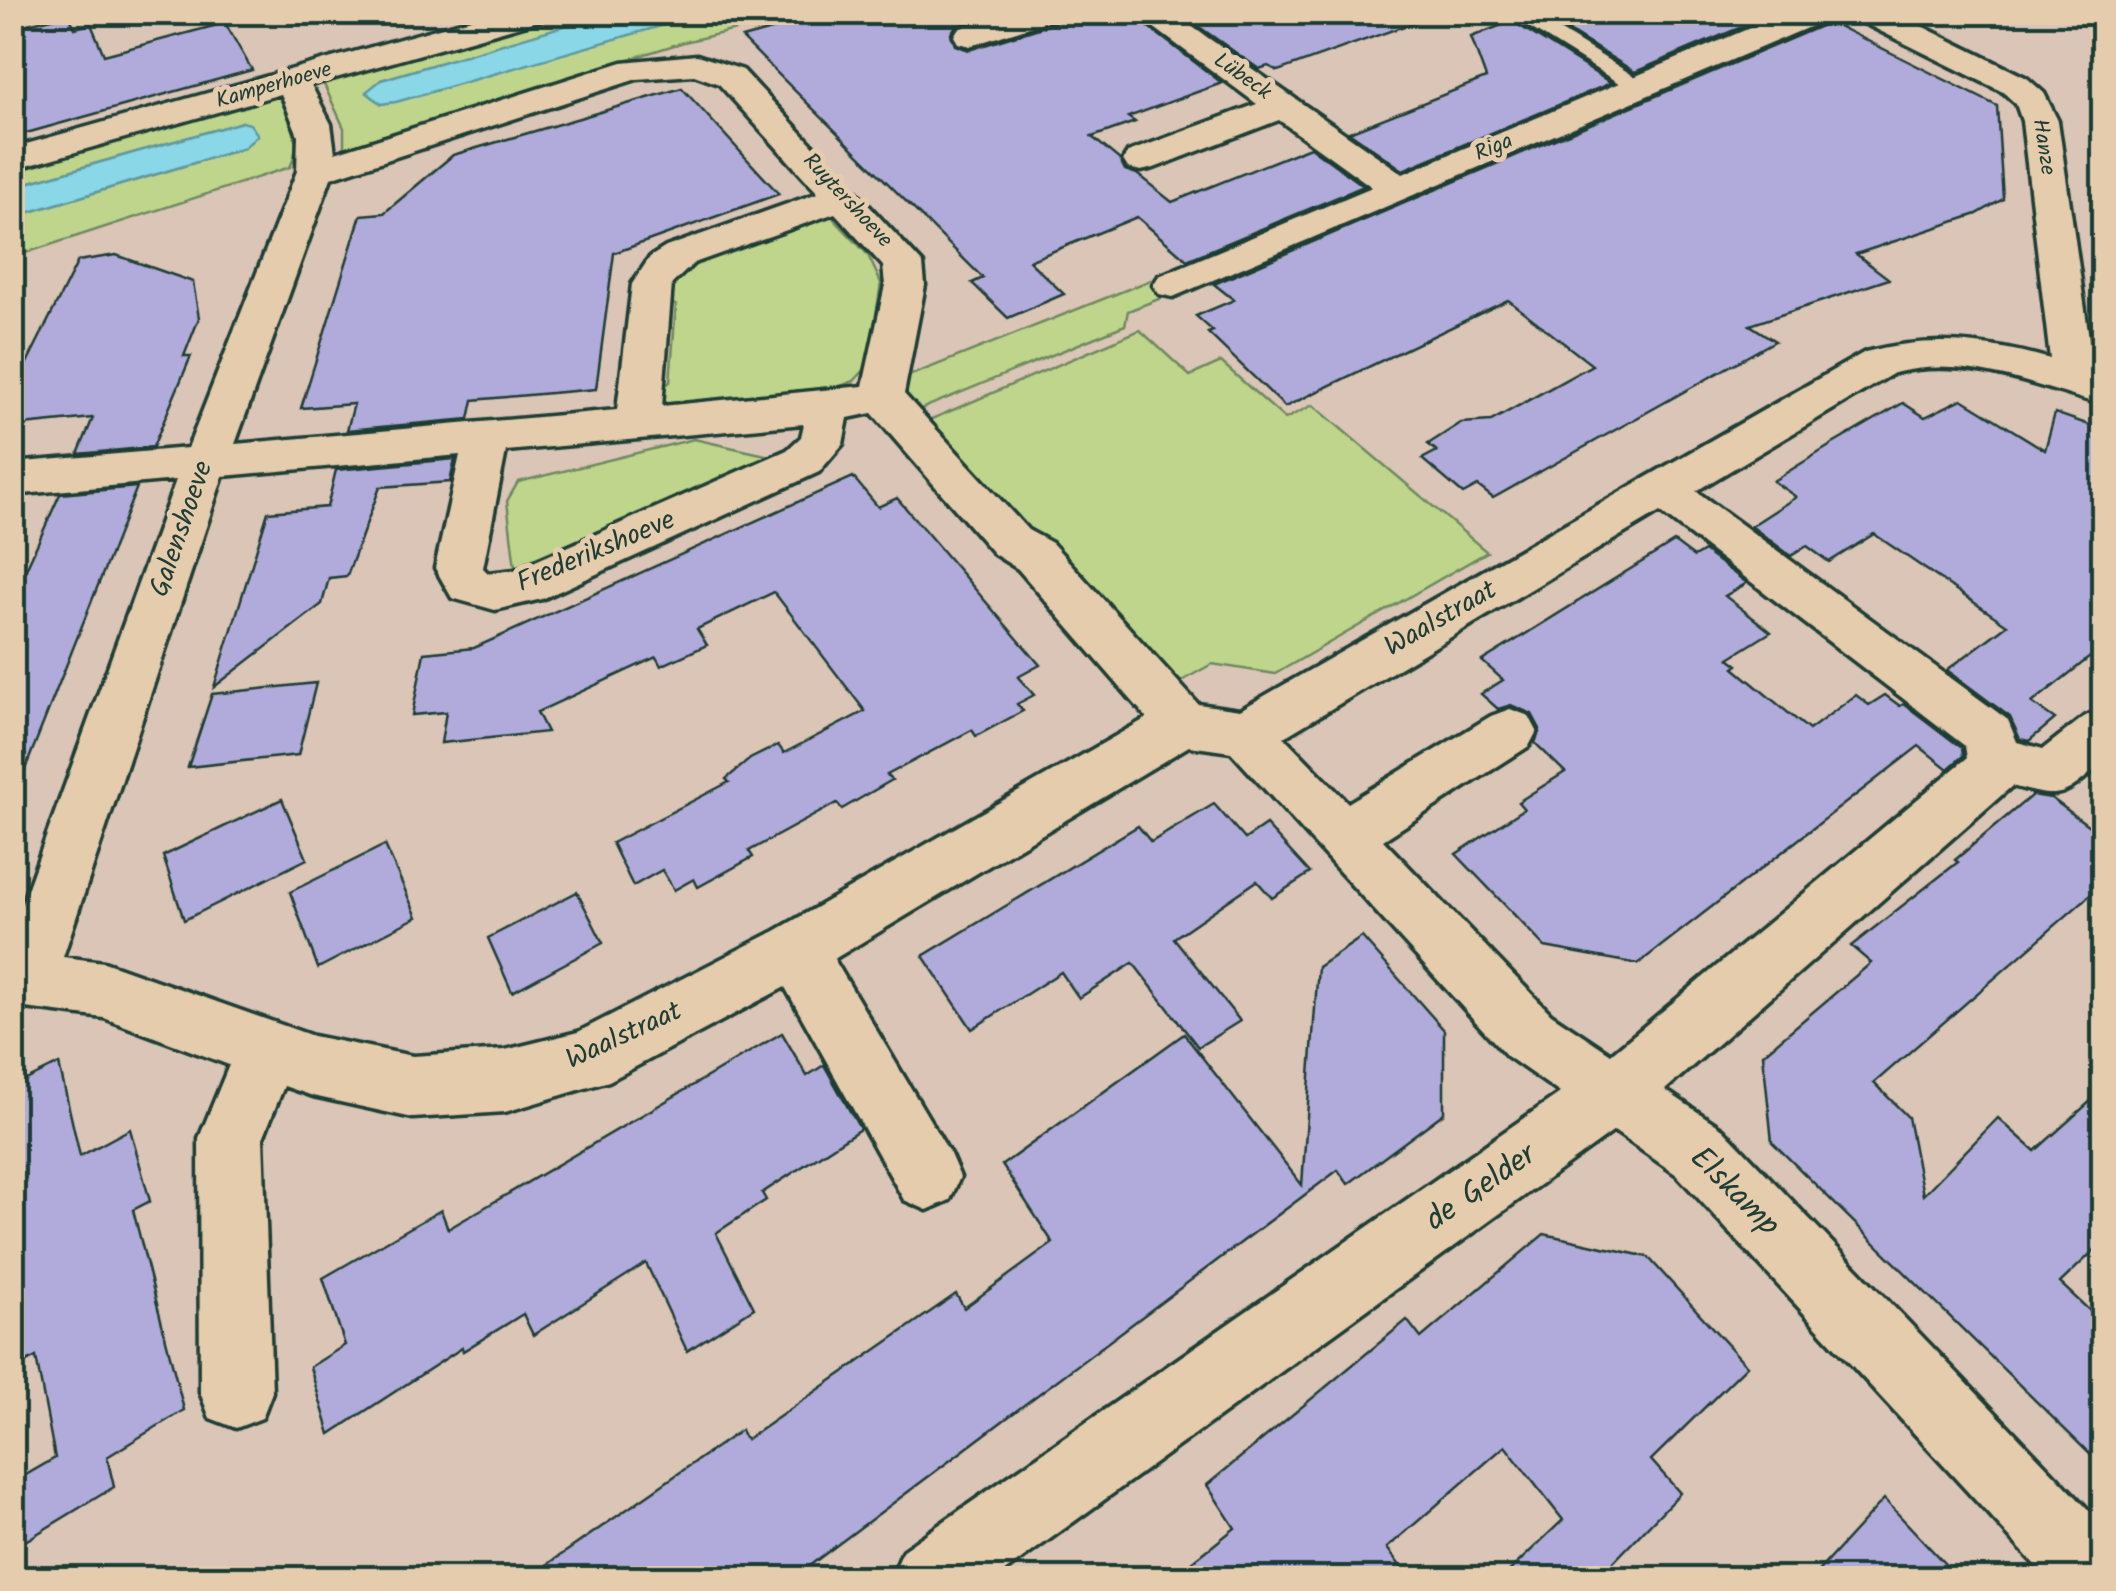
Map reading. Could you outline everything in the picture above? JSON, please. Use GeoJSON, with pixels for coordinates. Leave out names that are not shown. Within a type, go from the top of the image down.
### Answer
{"type":"FeatureCollection","features":[{"type":"Feature","properties":{"kind":"street","name":"Kamperhoeve"},"geometry":{"type":"LineString","coordinates":[[12,159],[534,12]]}},
{"type":"Feature","properties":{"kind":"street"},"geometry":{"type":"LineString","coordinates":[[970,36],[1043,12]]}},
{"type":"Feature","properties":{"kind":"street","name":"Lübeck"},"geometry":{"type":"LineString","coordinates":[[1149,12],[1398,188]]}},
{"type":"Feature","properties":{"kind":"street","name":"Riga"},"geometry":{"type":"LineString","coordinates":[[1172,285],[1817,12]]}},
{"type":"Feature","properties":{"kind":"street","name":"Hanze"},"geometry":{"type":"LineString","coordinates":[[1867,12],[2009,82],[2025,92],[2036,108],[2089,386]]}},
{"type":"Feature","properties":{"kind":"street","name":"Ruytershoeve"},"geometry":{"type":"LineString","coordinates":[[315,171],[634,69],[697,65],[732,77],[894,252],[906,274],[882,397]]}},
{"type":"Feature","properties":{"kind":"street","name":"Galenshoeve"},"geometry":{"type":"LineString","coordinates":[[18,982],[315,171],[320,148],[317,132],[292,81]]}},
{"type":"Feature","properties":{"kind":"street","name":"Lübeck"},"geometry":{"type":"LineString","coordinates":[[1140,160],[1285,106]]}},
{"type":"Feature","properties":{"kind":"street"},"geometry":{"type":"LineString","coordinates":[[638,424],[652,284],[664,266],[680,255],[843,197]]}},
{"type":"Feature","properties":{"kind":"street","name":"Waalstraat"},"geometry":{"type":"LineString","coordinates":[[1246,732],[1880,362],[1896,357],[1968,355],[2014,362],[2089,386]]}},
{"type":"Feature","properties":{"kind":"street"},"geometry":{"type":"LineString","coordinates":[[12,480],[825,408],[882,397],[1012,542],[1035,556],[1183,723],[1246,732]]}},
{"type":"Feature","properties":{"kind":"street","name":"Frederikshoeve"},"geometry":{"type":"LineString","coordinates":[[486,439],[459,568],[463,582],[474,590],[496,593],[525,586],[803,461],[822,447],[828,426],[825,408]]}},
{"type":"Feature","properties":{"kind":"street"},"geometry":{"type":"LineString","coordinates":[[1663,490],[1989,735],[1994,758],[2052,774],[2104,731]]}},
{"type":"Feature","properties":{"kind":"street","name":"Waalstraat"},"geometry":{"type":"LineString","coordinates":[[18,982],[104,990],[266,1052],[413,1087],[504,1082],[587,1060],[796,950],[1183,723]]}},
{"type":"Feature","properties":{"kind":"street"},"geometry":{"type":"LineString","coordinates":[[1340,837],[1510,731]]}},
{"type":"Feature","properties":{"kind":"street","name":"Elskamp"},"geometry":{"type":"LineString","coordinates":[[1246,732],[1340,837],[1530,1035],[1700,1152],[2100,1578]]}},
{"type":"Feature","properties":{"kind":"street","name":"de Gelder"},"geometry":{"type":"LineString","coordinates":[[932,1578],[1612,1094],[1991,774],[1994,758]]}},
{"type":"Feature","properties":{"kind":"street"},"geometry":{"type":"LineString","coordinates":[[796,950],[927,1177]]}},
{"type":"Feature","properties":{"kind":"street"},"geometry":{"type":"LineString","coordinates":[[236,1392],[231,1138],[266,1052]]}},
{"type":"Feature","properties":{"kind":"lane"},"geometry":{"type":"LineString","coordinates":[[1515,12],[1641,87]]}},
{"type":"Feature","properties":{"kind":"green space"},"geometry":{"type":"Polygon","coordinates":[[[559,13],[611,13],[381,80],[381,104],[706,13],[774,13],[733,26],[736,30],[684,42],[344,148],[344,128],[322,80],[559,13]]]}},
{"type":"Feature","properties":{"kind":"green space"},"geometry":{"type":"Polygon","coordinates":[[[278,92],[295,139],[290,167],[13,257],[13,217],[244,148],[242,122],[13,187],[13,167],[278,92]]]}},
{"type":"Feature","properties":{"kind":"green space"},"geometry":{"type":"Polygon","coordinates":[[[831,216],[868,255],[881,283],[868,366],[854,381],[830,390],[651,405],[652,394],[670,382],[676,305],[660,301],[663,284],[708,252],[727,254],[831,216]]]}},
{"type":"Feature","properties":{"kind":"green space"},"geometry":{"type":"Polygon","coordinates":[[[1151,280],[1169,295],[1128,311],[1125,325],[916,411],[907,397],[906,377],[1151,280]]]}},
{"type":"Feature","properties":{"kind":"green space"},"geometry":{"type":"Polygon","coordinates":[[[1140,330],[1190,376],[1221,362],[1285,419],[1313,405],[1487,552],[1275,674],[1212,664],[1178,683],[1049,542],[1022,526],[927,421],[1140,330]]]}},
{"type":"Feature","properties":{"kind":"green space"},"geometry":{"type":"Polygon","coordinates":[[[694,439],[770,456],[759,465],[533,559],[525,575],[523,568],[515,568],[507,501],[518,482],[694,439]]]}},
{"type":"Feature","properties":{"kind":"water"},"geometry":{"type":"Polygon","coordinates":[[[611,12],[706,13],[396,102],[381,104],[366,92],[381,80],[611,12]]]}},
{"type":"Feature","properties":{"kind":"water"},"geometry":{"type":"Polygon","coordinates":[[[242,122],[250,124],[258,135],[244,148],[13,217],[13,187],[242,122]]]}},
{"type":"Feature","properties":{"kind":"building"},"geometry":{"type":"Polygon","coordinates":[[[758,12],[996,12],[955,27],[951,34],[955,45],[969,50],[1055,23],[1062,12],[1129,12],[1222,83],[1128,117],[1135,122],[1092,137],[1120,160],[1125,170],[1137,174],[1172,202],[1310,147],[1364,186],[1187,260],[1137,217],[1029,261],[1064,294],[1008,318],[972,283],[983,278],[742,38],[775,29],[758,12]]]}},
{"type":"Feature","properties":{"kind":"building"},"geometry":{"type":"Polygon","coordinates":[[[1178,12],[1423,12],[1424,19],[1278,71],[1268,66],[1259,69],[1178,12]]]}},
{"type":"Feature","properties":{"kind":"building"},"geometry":{"type":"Polygon","coordinates":[[[1538,12],[1777,12],[1635,72],[1538,12]]]}},
{"type":"Feature","properties":{"kind":"building"},"geometry":{"type":"Polygon","coordinates":[[[68,14],[75,28],[91,24],[104,55],[225,23],[252,70],[12,137],[12,28],[68,14]]]}},
{"type":"Feature","properties":{"kind":"building"},"geometry":{"type":"Polygon","coordinates":[[[1512,21],[1611,83],[1403,170],[1349,132],[1486,78],[1471,37],[1512,21]]]}},
{"type":"Feature","properties":{"kind":"building"},"geometry":{"type":"Polygon","coordinates":[[[1830,22],[1997,106],[2003,199],[1977,214],[1856,254],[1889,279],[1750,325],[1775,341],[1493,498],[1478,486],[1463,494],[1422,459],[1437,451],[1428,444],[1461,423],[1491,421],[1592,365],[1508,300],[1285,407],[1208,333],[1213,331],[1196,316],[1234,300],[1214,284],[1830,22]]]}},
{"type":"Feature","properties":{"kind":"building"},"geometry":{"type":"Polygon","coordinates":[[[682,88],[779,194],[614,253],[596,389],[473,400],[469,419],[347,430],[354,404],[301,408],[361,215],[384,213],[453,155],[682,88]]]}},
{"type":"Feature","properties":{"kind":"building"},"geometry":{"type":"Polygon","coordinates":[[[116,255],[193,282],[199,318],[184,356],[191,356],[153,447],[78,454],[93,418],[12,426],[12,393],[78,261],[116,255]]]}},
{"type":"Feature","properties":{"kind":"building"},"geometry":{"type":"Polygon","coordinates":[[[1962,399],[2045,450],[2055,413],[2104,430],[2104,646],[2032,703],[2055,719],[2029,741],[2020,739],[2010,717],[1947,670],[2007,625],[1874,534],[1829,562],[1807,546],[1791,556],[1751,526],[1796,497],[1773,481],[1831,445],[1903,403],[1925,417],[1962,399]]]}},
{"type":"Feature","properties":{"kind":"building"},"geometry":{"type":"Polygon","coordinates":[[[455,459],[450,482],[380,487],[347,576],[329,578],[322,604],[214,687],[268,512],[327,507],[336,470],[455,459]]]}},
{"type":"Feature","properties":{"kind":"building"},"geometry":{"type":"Polygon","coordinates":[[[853,477],[878,507],[897,498],[1040,665],[1018,677],[1034,695],[1017,704],[1023,711],[976,736],[972,730],[887,775],[892,780],[842,809],[837,803],[749,851],[753,857],[698,887],[694,879],[674,890],[662,870],[633,886],[612,843],[729,782],[726,779],[750,759],[778,745],[784,753],[865,711],[774,592],[697,629],[707,645],[661,666],[656,657],[537,712],[547,732],[441,743],[446,712],[412,715],[424,653],[474,648],[853,477]]]}},
{"type":"Feature","properties":{"kind":"building"},"geometry":{"type":"Polygon","coordinates":[[[137,487],[16,792],[12,792],[12,600],[60,494],[137,487]]]}},
{"type":"Feature","properties":{"kind":"building"},"geometry":{"type":"Polygon","coordinates":[[[1674,542],[1694,557],[1704,551],[1747,583],[1725,596],[1771,632],[1729,658],[1738,665],[1734,668],[1809,730],[1856,695],[1869,705],[1885,695],[1900,706],[1904,704],[1962,748],[1963,756],[1948,769],[1919,746],[1638,964],[1545,947],[1456,854],[1524,809],[1518,802],[1565,772],[1535,743],[1540,729],[1532,714],[1511,705],[1498,709],[1481,694],[1503,680],[1482,661],[1674,542]]]}},
{"type":"Feature","properties":{"kind":"building"},"geometry":{"type":"Polygon","coordinates":[[[316,683],[298,755],[188,767],[212,694],[316,683]]]}},
{"type":"Feature","properties":{"kind":"building"},"geometry":{"type":"Polygon","coordinates":[[[2032,795],[2051,798],[2104,837],[2104,883],[1874,1083],[1908,1117],[1923,1195],[1998,1118],[2035,1151],[2104,1089],[2104,1241],[2060,1283],[2104,1324],[2104,1468],[1772,1142],[1763,1054],[1871,963],[1851,946],[1958,862],[1955,860],[2032,795]]]}},
{"type":"Feature","properties":{"kind":"building"},"geometry":{"type":"Polygon","coordinates":[[[282,799],[307,859],[184,920],[163,856],[282,799]]]}},
{"type":"Feature","properties":{"kind":"building"},"geometry":{"type":"Polygon","coordinates":[[[1214,804],[1245,839],[1266,825],[1310,873],[1272,898],[1257,881],[1174,938],[1240,1021],[1198,1047],[1133,963],[1079,998],[1061,972],[972,1029],[923,956],[1138,826],[1151,842],[1214,804]]]}},
{"type":"Feature","properties":{"kind":"building"},"geometry":{"type":"Polygon","coordinates":[[[385,845],[417,917],[318,968],[290,892],[385,845]]]}},
{"type":"Feature","properties":{"kind":"building"},"geometry":{"type":"Polygon","coordinates":[[[577,892],[603,943],[512,992],[488,938],[577,892]]]}},
{"type":"Feature","properties":{"kind":"building"},"geometry":{"type":"Polygon","coordinates":[[[1362,937],[1444,1030],[1444,1113],[1348,1184],[1338,1170],[793,1578],[528,1578],[741,1430],[746,1440],[956,1294],[964,1308],[1053,1243],[1002,1165],[1184,1034],[1302,1185],[1318,967],[1362,937]]]}},
{"type":"Feature","properties":{"kind":"building"},"geometry":{"type":"Polygon","coordinates":[[[782,1033],[807,1076],[824,1065],[860,1129],[762,1193],[766,1200],[716,1233],[754,1308],[687,1351],[646,1263],[533,1335],[523,1314],[463,1351],[462,1348],[330,1434],[310,1367],[345,1345],[323,1278],[441,1210],[448,1229],[782,1033]]]}},
{"type":"Feature","properties":{"kind":"building"},"geometry":{"type":"Polygon","coordinates":[[[59,1064],[80,1156],[130,1129],[150,1201],[133,1210],[184,1410],[107,1457],[114,1487],[12,1549],[12,1483],[55,1458],[36,1357],[12,1370],[12,1087],[59,1064]]]}},
{"type":"Feature","properties":{"kind":"building"},"geometry":{"type":"Polygon","coordinates":[[[1544,1234],[1648,1257],[1747,1366],[1651,1460],[1680,1493],[1598,1578],[1502,1578],[1563,1520],[1505,1446],[1387,1548],[1409,1578],[1172,1578],[1235,1528],[1207,1485],[1407,1320],[1421,1338],[1544,1234]]]}},
{"type":"Feature","properties":{"kind":"building"},"geometry":{"type":"Polygon","coordinates":[[[1884,1499],[1958,1578],[1812,1578],[1884,1499]]]}}]}
